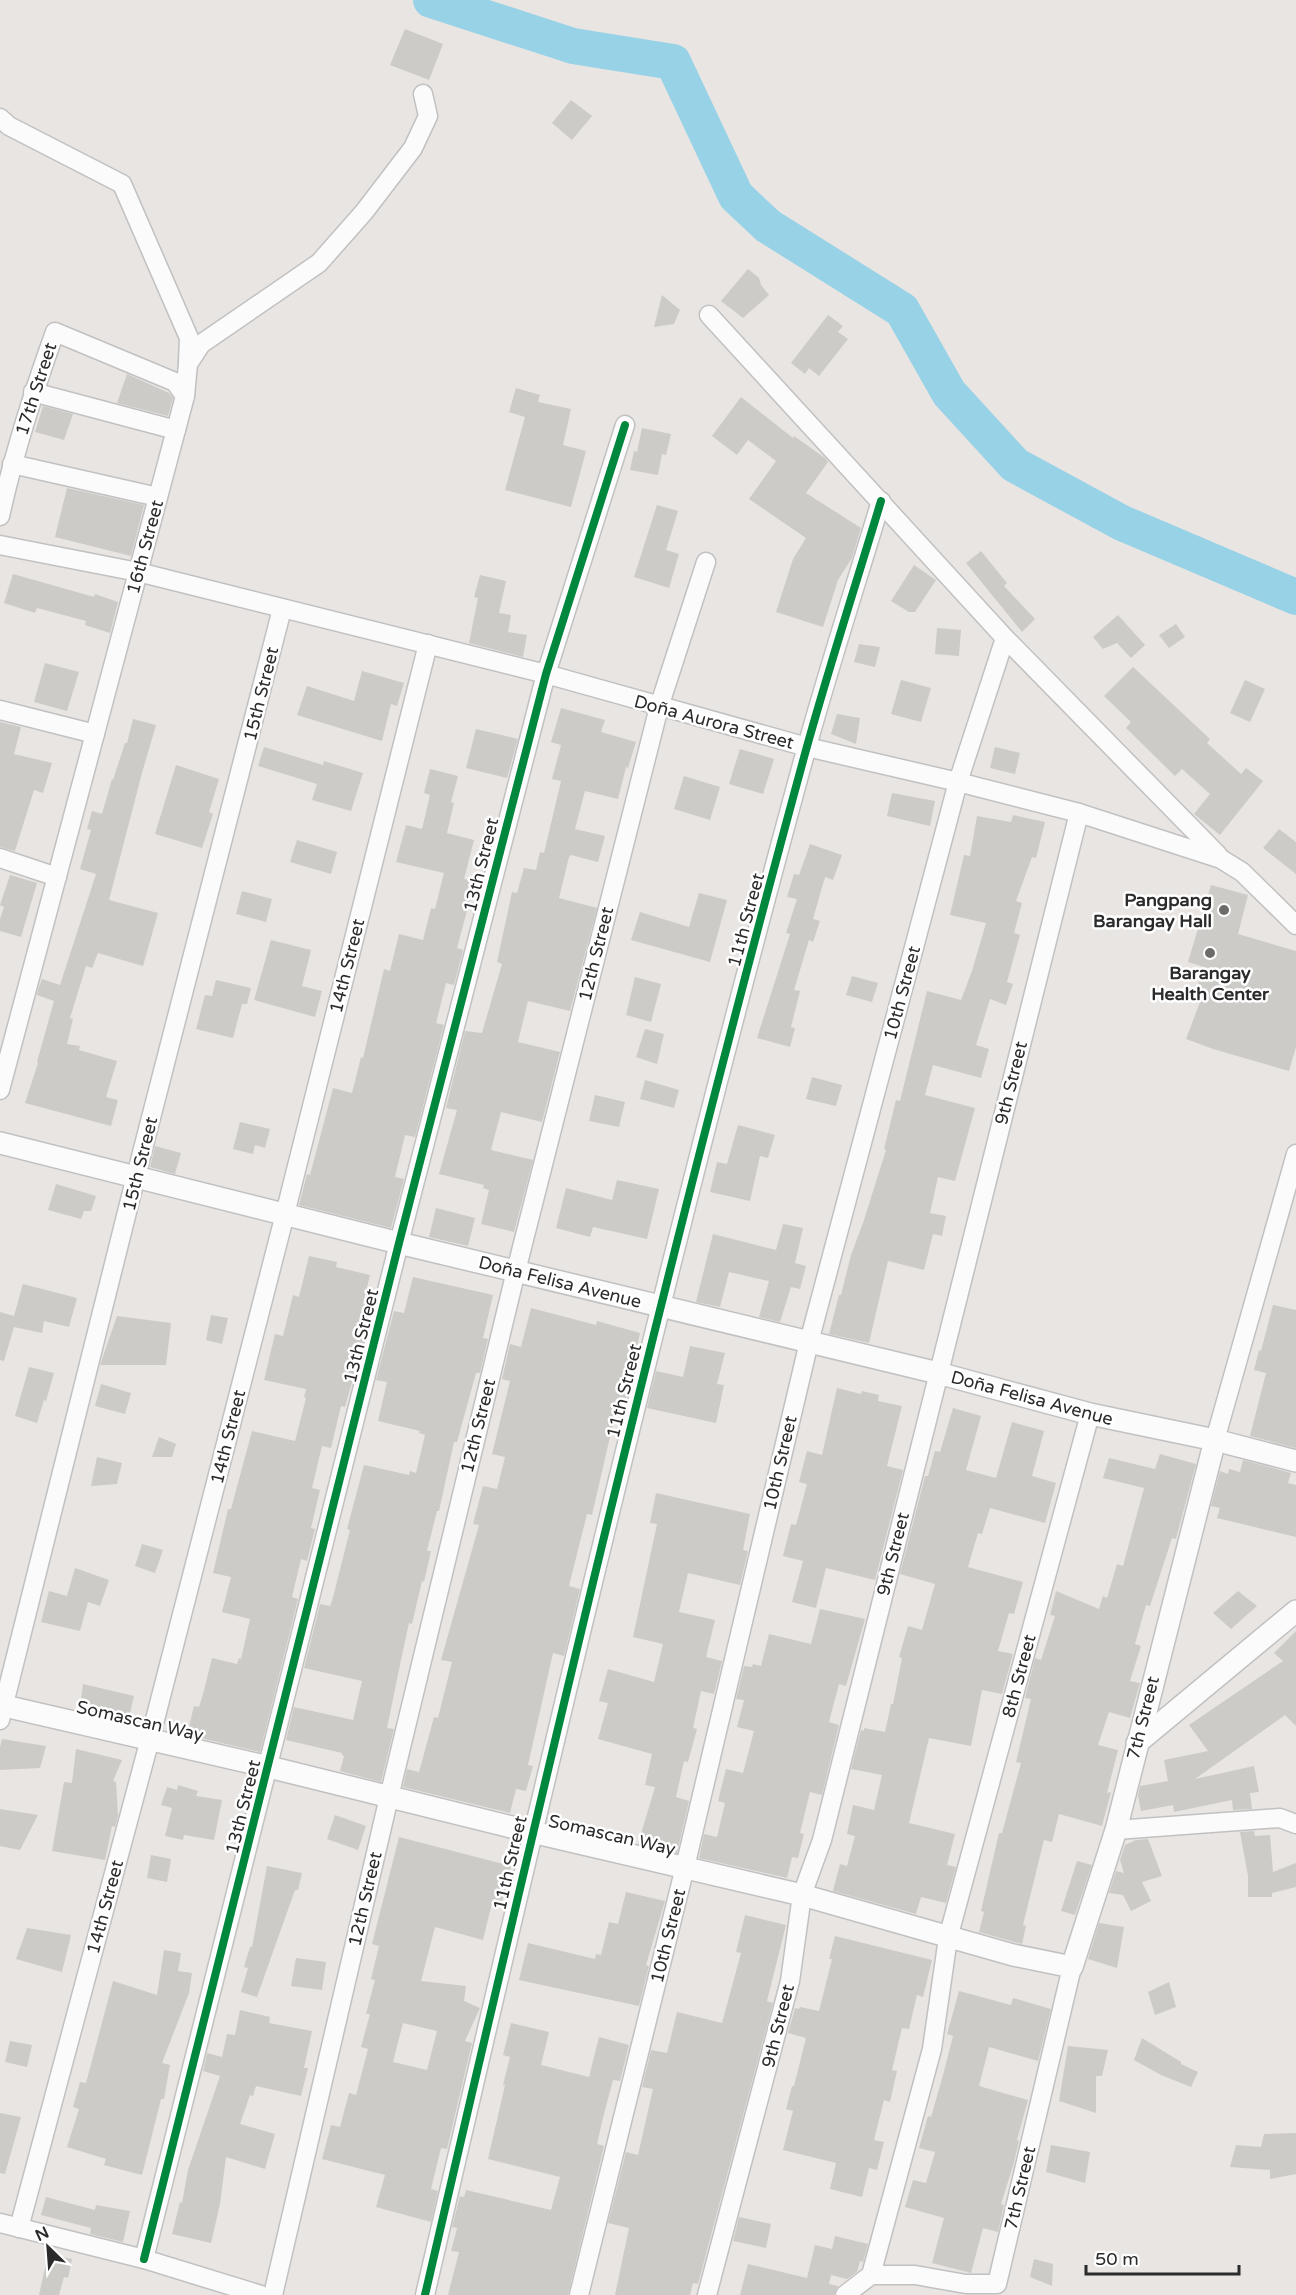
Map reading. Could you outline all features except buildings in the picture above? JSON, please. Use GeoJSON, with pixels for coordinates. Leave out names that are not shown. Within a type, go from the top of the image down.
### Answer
{"type":"FeatureCollection","features":[{"type":"Feature","properties":{"kind":"street"},"geometry":{"type":"LineString","coordinates":[[188,364],[201,344],[319,263],[364,212],[413,148],[428,116],[423,94]]}},
{"type":"Feature","properties":{"kind":"street","name":"16th Street"},"geometry":{"type":"LineString","coordinates":[[0,118],[9,126],[122,184],[189,338],[185,396],[0,1090]]}},
{"type":"Feature","properties":{"kind":"street"},"geometry":{"type":"LineString","coordinates":[[709,315],[1005,638],[1221,859]]}},
{"type":"Feature","properties":{"kind":"street","name":"17th Street"},"geometry":{"type":"LineString","coordinates":[[0,516],[33,392],[55,332],[175,382],[185,396]]}},
{"type":"Feature","properties":{"kind":"street"},"geometry":{"type":"LineString","coordinates":[[33,392],[176,430]]}},
{"type":"Feature","properties":{"kind":"street","name":"13th Street"},"geometry":{"type":"LineString","coordinates":[[144,2259],[399,1243],[546,674],[625,425]]}},
{"type":"Feature","properties":{"kind":"street"},"geometry":{"type":"LineString","coordinates":[[12,464],[158,497]]}},
{"type":"Feature","properties":{"kind":"street","name":"11th Street"},"geometry":{"type":"LineString","coordinates":[[424,2295],[532,1833],[660,1306],[807,747],[881,501]]}},
{"type":"Feature","properties":{"kind":"street","name":"Doña Aurora Street"},"geometry":{"type":"LineString","coordinates":[[0,544],[138,572],[428,644],[546,674],[807,747],[1078,813],[1221,859],[1242,872],[1296,925]]}},
{"type":"Feature","properties":{"kind":"street","name":"12th Street"},"geometry":{"type":"LineString","coordinates":[[273,2295],[389,1797],[516,1271],[659,707],[706,562]]}},
{"type":"Feature","properties":{"kind":"street","name":"15th Street"},"geometry":{"type":"LineString","coordinates":[[1,1711],[282,609]]}},
{"type":"Feature","properties":{"kind":"street","name":"10th Street"},"geometry":{"type":"LineString","coordinates":[[579,2295],[685,1866],[809,1342],[958,782],[1005,638]]}},
{"type":"Feature","properties":{"kind":"street","name":"14th Street"},"geometry":{"type":"LineString","coordinates":[[19,2228],[150,1739],[428,644]]}},
{"type":"Feature","properties":{"kind":"street"},"geometry":{"type":"LineString","coordinates":[[0,710],[95,734]]}},
{"type":"Feature","properties":{"kind":"street","name":"9th Street"},"geometry":{"type":"LineString","coordinates":[[707,2295],[790,1982],[802,1895],[822,1840],[1078,813]]}},
{"type":"Feature","properties":{"kind":"street"},"geometry":{"type":"LineString","coordinates":[[0,858],[57,878]]}},
{"type":"Feature","properties":{"kind":"street","name":"Doña Felisa Avenue"},"geometry":{"type":"LineString","coordinates":[[0,1143],[399,1243],[938,1373],[1090,1414],[1215,1440],[1296,1461]]}},
{"type":"Feature","properties":{"kind":"street","name":"7th Street"},"geometry":{"type":"LineString","coordinates":[[871,2275],[915,2275],[966,2284],[997,2284],[1072,1967],[1116,1830],[1215,1440],[1296,1154]]}},
{"type":"Feature","properties":{"kind":"street","name":"8th Street"},"geometry":{"type":"LineString","coordinates":[[871,2275],[932,2049],[948,1938],[1090,1414]]}},
{"type":"Feature","properties":{"kind":"street"},"geometry":{"type":"LineString","coordinates":[[1137,1743],[1296,1611]]}},
{"type":"Feature","properties":{"kind":"street","name":"Somascan Way"},"geometry":{"type":"LineString","coordinates":[[1,1711],[150,1739],[532,1833],[685,1866],[802,1895],[1012,1955],[1072,1967]]}},
{"type":"Feature","properties":{"kind":"street"},"geometry":{"type":"LineString","coordinates":[[1116,1830],[1280,1818],[1296,1824]]}},
{"type":"Feature","properties":{"kind":"street"},"geometry":{"type":"LineString","coordinates":[[0,2223],[144,2259],[261,2295]]}},
{"type":"Feature","properties":{"kind":"street"},"geometry":{"type":"LineString","coordinates":[[845,2295],[871,2275]]}},
{"type":"Feature","properties":{"kind":"waterway"},"geometry":{"type":"LineString","coordinates":[[431,0],[573,46],[673,62],[736,196],[768,226],[902,310],[949,393],[1015,465],[1122,523],[1296,597]]}},
{"type":"Feature","properties":{"kind":"cycle path"},"geometry":{"type":"LineString","coordinates":[[144,2259],[399,1243],[546,674],[625,425]]}},
{"type":"Feature","properties":{"kind":"cycle path"},"geometry":{"type":"LineString","coordinates":[[425,2295],[561,1714],[704,1135],[806,750],[881,501]]}},
{"type":"Feature","properties":{"kind":"place","name":"Pangpang Barangay Hall"},"geometry":{"type":"Point","coordinates":[1224,910]}},
{"type":"Feature","properties":{"kind":"place","name":"Barangay Health Center"},"geometry":{"type":"Point","coordinates":[1210,953]}}]}
